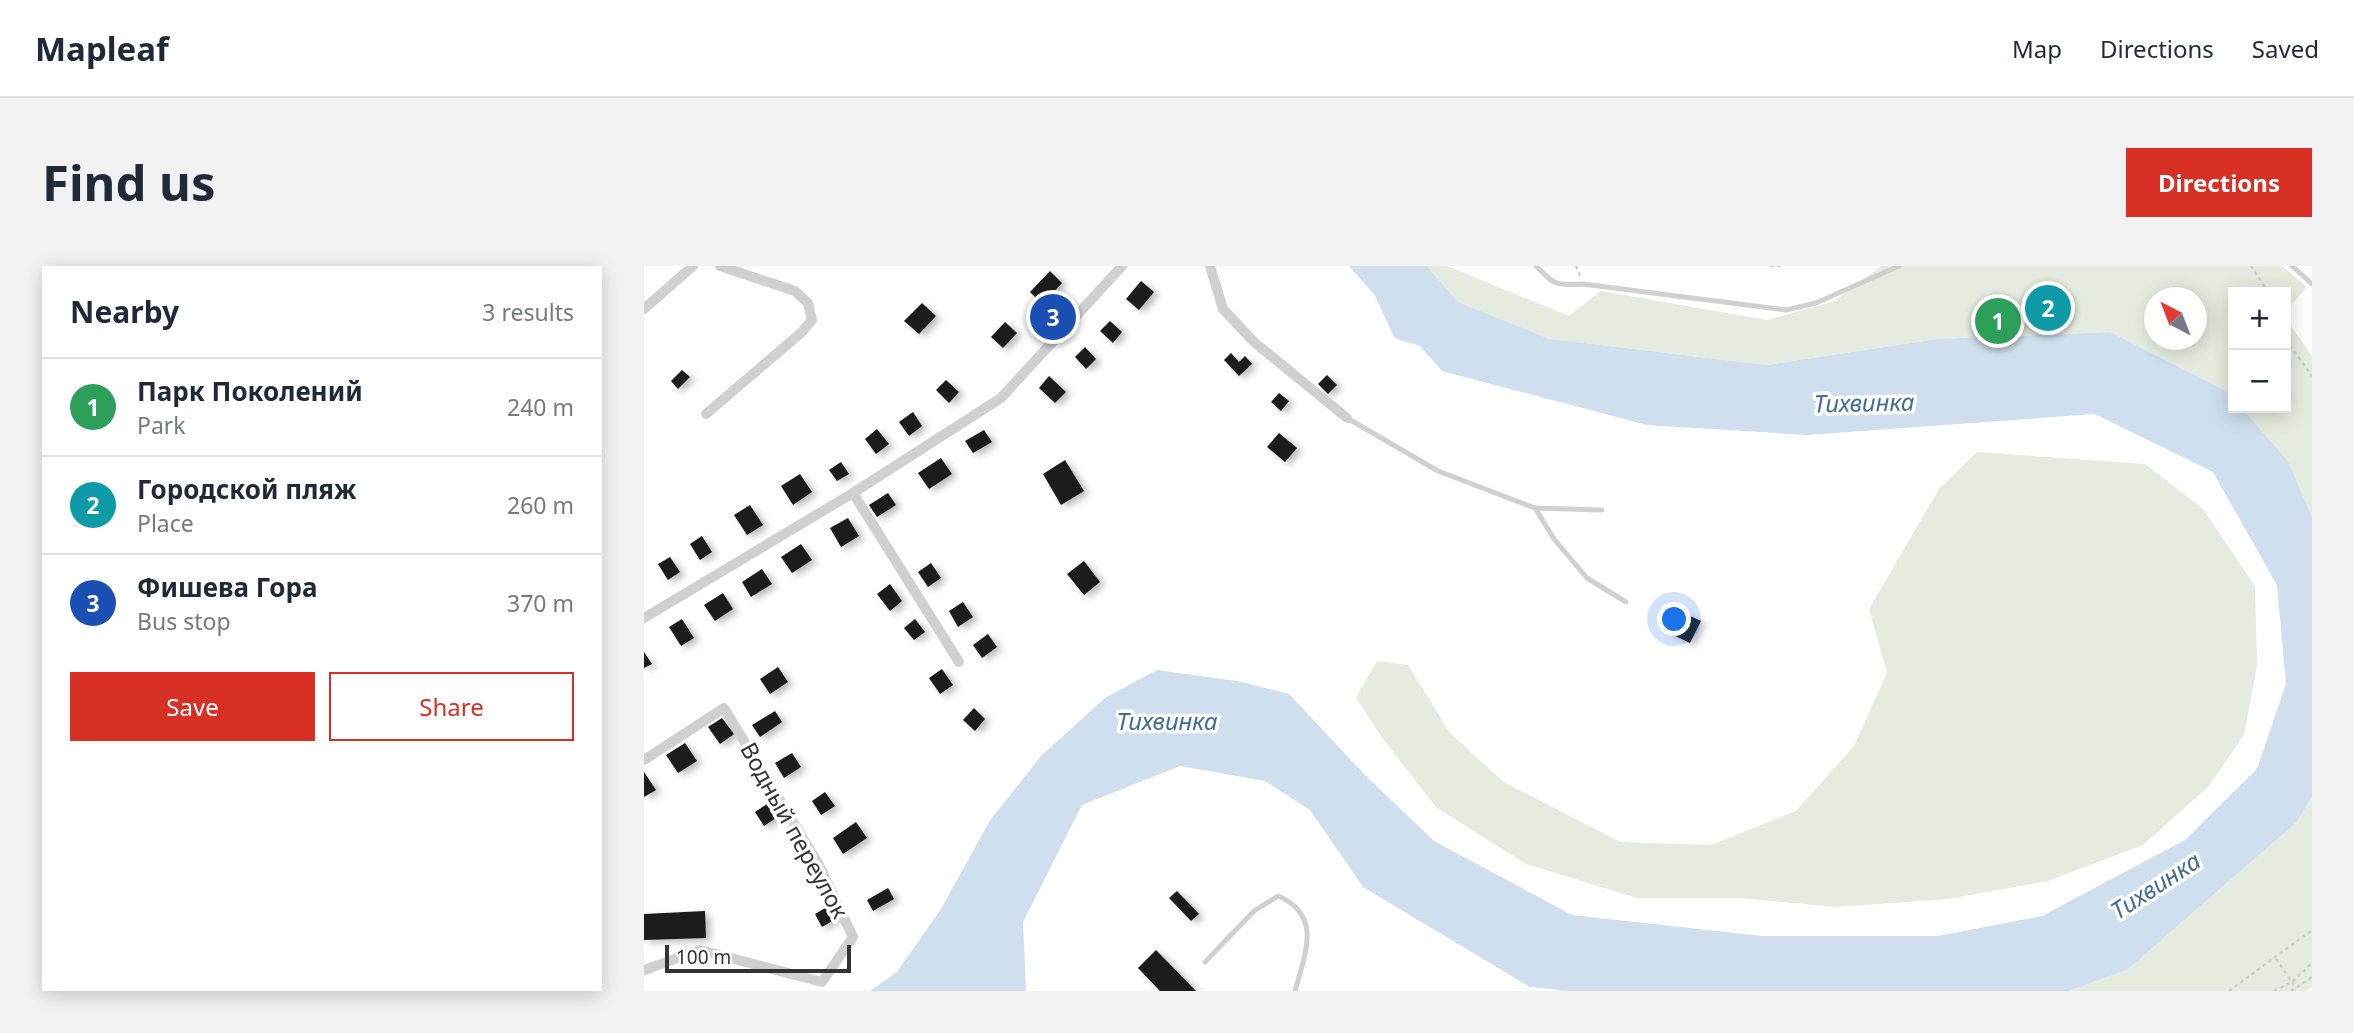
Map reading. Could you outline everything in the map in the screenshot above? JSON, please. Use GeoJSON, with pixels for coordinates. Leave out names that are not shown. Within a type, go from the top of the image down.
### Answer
{"type":"FeatureCollection","features":[{"type":"Feature","properties":{"kind":"street"},"geometry":{"type":"LineString","coordinates":[[644,309],[693,266]]}},
{"type":"Feature","properties":{"kind":"street"},"geometry":{"type":"LineString","coordinates":[[706,414],[802,332],[812,320],[808,303],[795,291],[720,266]]}},
{"type":"Feature","properties":{"kind":"street"},"geometry":{"type":"LineString","coordinates":[[644,618],[853,493],[1001,398],[1122,266]]}},
{"type":"Feature","properties":{"kind":"street"},"geometry":{"type":"LineString","coordinates":[[1210,266],[1223,309],[1254,342],[1347,418]]}},
{"type":"Feature","properties":{"kind":"street"},"geometry":{"type":"LineString","coordinates":[[853,493],[959,662]]}},
{"type":"Feature","properties":{"kind":"street","name":"Водный переулок"},"geometry":{"type":"LineString","coordinates":[[644,760],[724,708],[818,863],[853,937],[822,982],[700,950],[644,970]]}},
{"type":"Feature","properties":{"kind":"lane"},"geometry":{"type":"LineString","coordinates":[[1536,266],[1554,285],[1583,284],[1786,310],[1816,303],[1899,266]]}},
{"type":"Feature","properties":{"kind":"lane"},"geometry":{"type":"LineString","coordinates":[[2292,266],[2312,284]]}},
{"type":"Feature","properties":{"kind":"lane"},"geometry":{"type":"LineString","coordinates":[[1347,418],[1438,471],[1535,508],[1602,509]]}},
{"type":"Feature","properties":{"kind":"lane"},"geometry":{"type":"LineString","coordinates":[[1535,508],[1555,539],[1587,578],[1626,602]]}},
{"type":"Feature","properties":{"kind":"lane"},"geometry":{"type":"LineString","coordinates":[[1205,962],[1254,911],[1278,896],[1294,903],[1307,919],[1306,950],[1294,991]]}},
{"type":"Feature","properties":{"kind":"path"},"geometry":{"type":"LineString","coordinates":[[1770,266],[1784,266]]}},
{"type":"Feature","properties":{"kind":"path"},"geometry":{"type":"LineString","coordinates":[[2251,266],[2265,287]]}},
{"type":"Feature","properties":{"kind":"path"},"geometry":{"type":"LineString","coordinates":[[2291,348],[2312,376]]}},
{"type":"Feature","properties":{"kind":"path"},"geometry":{"type":"LineString","coordinates":[[2229,991],[2312,930]]}},
{"type":"Feature","properties":{"kind":"path"},"geometry":{"type":"LineString","coordinates":[[2276,959],[2296,988]]}},
{"type":"Feature","properties":{"kind":"path"},"geometry":{"type":"LineString","coordinates":[[2274,991],[2292,982],[2312,963]]}},
{"type":"Feature","properties":{"kind":"path"},"geometry":{"type":"LineString","coordinates":[[2291,991],[2312,977]]}},
{"type":"Feature","properties":{"kind":"shaded area"},"geometry":{"type":"Polygon","coordinates":[[[1427,266],[1447,266],[1569,316],[1601,291],[1767,320],[1835,301],[1881,266],[2282,266],[2307,287],[2291,305],[2291,287],[2228,287],[2228,392],[2145,350],[2207,350],[2207,287],[2144,287],[2144,350],[2109,332],[1937,339],[1767,365],[1550,339],[1458,302],[1427,266]]]}},
{"type":"Feature","properties":{"kind":"shaded area"},"geometry":{"type":"Polygon","coordinates":[[[2291,326],[2312,356],[2312,517],[2288,461],[2246,413],[2291,413],[2291,326]]]}},
{"type":"Feature","properties":{"kind":"shaded area"},"geometry":{"type":"Polygon","coordinates":[[[1977,452],[2145,464],[2203,509],[2255,586],[2257,666],[2244,735],[2208,787],[2143,845],[2048,881],[1949,899],[1835,907],[1740,898],[1637,898],[1526,864],[1436,807],[1383,739],[1356,698],[1377,661],[1408,665],[1450,733],[1504,782],[1620,842],[1711,845],[1796,811],[1854,746],[1887,673],[1869,609],[1939,489],[1977,452]]]}},
{"type":"Feature","properties":{"kind":"shaded area"},"geometry":{"type":"Polygon","coordinates":[[[2312,797],[2312,987],[2305,991],[2069,991],[2127,970],[2297,822],[2312,797]]]}},
{"type":"Feature","properties":{"kind":"water","name":"Тихвинка"},"geometry":{"type":"Polygon","coordinates":[[[1349,266],[1427,266],[1458,302],[1550,339],[1767,365],[1937,339],[2110,332],[2228,392],[2228,413],[2246,413],[2288,461],[2312,517],[2312,797],[2297,822],[2127,970],[2069,991],[1569,991],[1530,987],[1363,887],[1310,810],[1265,781],[1180,766],[1082,805],[1023,922],[1026,991],[870,991],[897,972],[941,909],[989,822],[1041,756],[1105,698],[1157,670],[1237,681],[1289,694],[1366,776],[1434,841],[1572,915],[1762,936],[1938,936],[2042,916],[2185,840],[2257,769],[2286,684],[2277,585],[2213,472],[2095,414],[1807,435],[1647,425],[1442,371],[1349,266]]]}},
{"type":"Feature","properties":{"kind":"building"},"geometry":{"type":"Polygon","coordinates":[[[1050,271],[1062,283],[1042,304],[1030,292],[1050,271]]]}},
{"type":"Feature","properties":{"kind":"building"},"geometry":{"type":"Polygon","coordinates":[[[1141,281],[1154,292],[1139,310],[1126,299],[1141,281]]]}},
{"type":"Feature","properties":{"kind":"building"},"geometry":{"type":"Polygon","coordinates":[[[922,303],[936,316],[919,334],[904,321],[922,303]]]}},
{"type":"Feature","properties":{"kind":"building"},"geometry":{"type":"Polygon","coordinates":[[[1110,321],[1122,332],[1113,343],[1100,331],[1110,321]]]}},
{"type":"Feature","properties":{"kind":"building"},"geometry":{"type":"Polygon","coordinates":[[[1005,322],[1017,333],[1003,348],[991,337],[1005,322]]]}},
{"type":"Feature","properties":{"kind":"building"},"geometry":{"type":"Polygon","coordinates":[[[1085,347],[1096,359],[1086,369],[1075,357],[1085,347]]]}},
{"type":"Feature","properties":{"kind":"building"},"geometry":{"type":"Polygon","coordinates":[[[1231,353],[1239,362],[1245,356],[1252,364],[1239,376],[1224,360],[1231,353]]]}},
{"type":"Feature","properties":{"kind":"building"},"geometry":{"type":"Polygon","coordinates":[[[682,370],[690,377],[678,389],[671,381],[682,370]]]}},
{"type":"Feature","properties":{"kind":"building"},"geometry":{"type":"Polygon","coordinates":[[[1327,375],[1337,385],[1328,394],[1318,384],[1327,375]]]}},
{"type":"Feature","properties":{"kind":"building"},"geometry":{"type":"Polygon","coordinates":[[[1049,376],[1066,392],[1055,403],[1039,388],[1049,376]]]}},
{"type":"Feature","properties":{"kind":"building"},"geometry":{"type":"Polygon","coordinates":[[[946,380],[959,392],[949,403],[936,390],[946,380]]]}},
{"type":"Feature","properties":{"kind":"building"},"geometry":{"type":"Polygon","coordinates":[[[1279,393],[1289,401],[1281,411],[1271,402],[1279,393]]]}},
{"type":"Feature","properties":{"kind":"building"},"geometry":{"type":"Polygon","coordinates":[[[913,412],[922,426],[909,436],[899,422],[913,412]]]}},
{"type":"Feature","properties":{"kind":"building"},"geometry":{"type":"Polygon","coordinates":[[[877,429],[889,444],[876,454],[865,439],[877,429]]]}},
{"type":"Feature","properties":{"kind":"building"},"geometry":{"type":"Polygon","coordinates":[[[984,430],[992,442],[973,453],[965,441],[984,430]]]}},
{"type":"Feature","properties":{"kind":"building"},"geometry":{"type":"Polygon","coordinates":[[[1279,433],[1297,448],[1285,462],[1267,447],[1279,433]]]}},
{"type":"Feature","properties":{"kind":"building"},"geometry":{"type":"Polygon","coordinates":[[[941,458],[952,474],[929,489],[918,473],[941,458]]]}},
{"type":"Feature","properties":{"kind":"building"},"geometry":{"type":"Polygon","coordinates":[[[1065,460],[1084,491],[1061,505],[1043,474],[1065,460]]]}},
{"type":"Feature","properties":{"kind":"building"},"geometry":{"type":"Polygon","coordinates":[[[841,462],[849,474],[837,481],[829,470],[841,462]]]}},
{"type":"Feature","properties":{"kind":"building"},"geometry":{"type":"Polygon","coordinates":[[[800,474],[812,492],[793,505],[781,486],[800,474]]]}},
{"type":"Feature","properties":{"kind":"building"},"geometry":{"type":"Polygon","coordinates":[[[888,493],[896,505],[877,517],[869,505],[888,493]]]}},
{"type":"Feature","properties":{"kind":"building"},"geometry":{"type":"Polygon","coordinates":[[[750,505],[763,525],[747,535],[734,515],[750,505]]]}},
{"type":"Feature","properties":{"kind":"building"},"geometry":{"type":"Polygon","coordinates":[[[848,518],[859,536],[841,547],[830,528],[848,518]]]}},
{"type":"Feature","properties":{"kind":"building"},"geometry":{"type":"Polygon","coordinates":[[[702,536],[712,552],[700,560],[690,544],[702,536]]]}},
{"type":"Feature","properties":{"kind":"building"},"geometry":{"type":"Polygon","coordinates":[[[801,544],[812,560],[792,573],[781,557],[801,544]]]}},
{"type":"Feature","properties":{"kind":"building"},"geometry":{"type":"Polygon","coordinates":[[[670,557],[680,572],[668,580],[658,564],[670,557]]]}},
{"type":"Feature","properties":{"kind":"building"},"geometry":{"type":"Polygon","coordinates":[[[1084,561],[1100,582],[1084,595],[1067,574],[1084,561]]]}},
{"type":"Feature","properties":{"kind":"building"},"geometry":{"type":"Polygon","coordinates":[[[931,563],[941,578],[928,587],[918,572],[931,563]]]}},
{"type":"Feature","properties":{"kind":"building"},"geometry":{"type":"Polygon","coordinates":[[[762,569],[772,584],[751,597],[742,582],[762,569]]]}},
{"type":"Feature","properties":{"kind":"building"},"geometry":{"type":"Polygon","coordinates":[[[890,584],[902,601],[890,611],[877,594],[890,584]]]}},
{"type":"Feature","properties":{"kind":"building"},"geometry":{"type":"Polygon","coordinates":[[[723,593],[733,609],[715,621],[704,605],[723,593]]]}},
{"type":"Feature","properties":{"kind":"building"},"geometry":{"type":"Polygon","coordinates":[[[963,602],[973,617],[958,627],[949,611],[963,602]]]}},
{"type":"Feature","properties":{"kind":"building"},"geometry":{"type":"Polygon","coordinates":[[[1675,609],[1701,621],[1690,643],[1665,631],[1675,609]]]}},
{"type":"Feature","properties":{"kind":"building"},"geometry":{"type":"Polygon","coordinates":[[[682,619],[694,638],[681,646],[669,627],[682,619]]]}},
{"type":"Feature","properties":{"kind":"building"},"geometry":{"type":"Polygon","coordinates":[[[915,619],[925,632],[914,640],[904,628],[915,619]]]}},
{"type":"Feature","properties":{"kind":"building"},"geometry":{"type":"Polygon","coordinates":[[[988,634],[997,647],[982,658],[973,645],[988,634]]]}},
{"type":"Feature","properties":{"kind":"building"},"geometry":{"type":"Polygon","coordinates":[[[644,652],[652,664],[644,668],[644,652]]]}},
{"type":"Feature","properties":{"kind":"building"},"geometry":{"type":"Polygon","coordinates":[[[778,667],[788,682],[770,694],[760,679],[778,667]]]}},
{"type":"Feature","properties":{"kind":"building"},"geometry":{"type":"Polygon","coordinates":[[[942,669],[953,685],[940,694],[929,678],[942,669]]]}},
{"type":"Feature","properties":{"kind":"building"},"geometry":{"type":"Polygon","coordinates":[[[974,708],[985,719],[975,731],[963,720],[974,708]]]}},
{"type":"Feature","properties":{"kind":"building"},"geometry":{"type":"Polygon","coordinates":[[[775,711],[782,722],[760,737],[752,725],[775,711]]]}},
{"type":"Feature","properties":{"kind":"building"},"geometry":{"type":"Polygon","coordinates":[[[722,718],[734,734],[720,744],[708,727],[722,718]]]}},
{"type":"Feature","properties":{"kind":"building"},"geometry":{"type":"Polygon","coordinates":[[[685,743],[697,761],[678,773],[666,755],[685,743]]]}},
{"type":"Feature","properties":{"kind":"building"},"geometry":{"type":"Polygon","coordinates":[[[792,753],[801,767],[784,778],[775,763],[792,753]]]}},
{"type":"Feature","properties":{"kind":"building"},"geometry":{"type":"Polygon","coordinates":[[[644,772],[656,790],[644,797],[644,772]]]}},
{"type":"Feature","properties":{"kind":"building"},"geometry":{"type":"Polygon","coordinates":[[[825,792],[835,806],[821,815],[812,801],[825,792]]]}},
{"type":"Feature","properties":{"kind":"building"},"geometry":{"type":"Polygon","coordinates":[[[770,802],[779,816],[764,826],[755,812],[770,802]]]}},
{"type":"Feature","properties":{"kind":"building"},"geometry":{"type":"Polygon","coordinates":[[[856,822],[867,838],[843,854],[833,838],[856,822]]]}},
{"type":"Feature","properties":{"kind":"building"},"geometry":{"type":"Polygon","coordinates":[[[888,888],[894,899],[873,911],[867,900],[888,888]]]}},
{"type":"Feature","properties":{"kind":"building"},"geometry":{"type":"Polygon","coordinates":[[[1177,891],[1199,914],[1191,921],[1169,898],[1177,891]]]}},
{"type":"Feature","properties":{"kind":"building"},"geometry":{"type":"Polygon","coordinates":[[[832,904],[839,917],[822,927],[815,914],[832,904]]]}},
{"type":"Feature","properties":{"kind":"building"},"geometry":{"type":"Polygon","coordinates":[[[705,911],[706,938],[644,940],[644,914],[705,911]]]}},
{"type":"Feature","properties":{"kind":"building"},"geometry":{"type":"Polygon","coordinates":[[[1156,950],[1196,991],[1160,991],[1138,968],[1156,950]]]}},
{"type":"Feature","properties":{"kind":"waterway","name":"Тихвинка"},"geometry":{"type":"LineString","coordinates":[[1374,266],[1403,329],[1434,338]]}},
{"type":"Feature","properties":{"kind":"place","name":"Городской пляж"},"geometry":{"type":"Point","coordinates":[2048,308]}},
{"type":"Feature","properties":{"kind":"place","name":"Фишева Гора"},"geometry":{"type":"Point","coordinates":[1053,317]}},
{"type":"Feature","properties":{"kind":"place","name":"Парк Поколений"},"geometry":{"type":"Point","coordinates":[1998,321]}}]}
